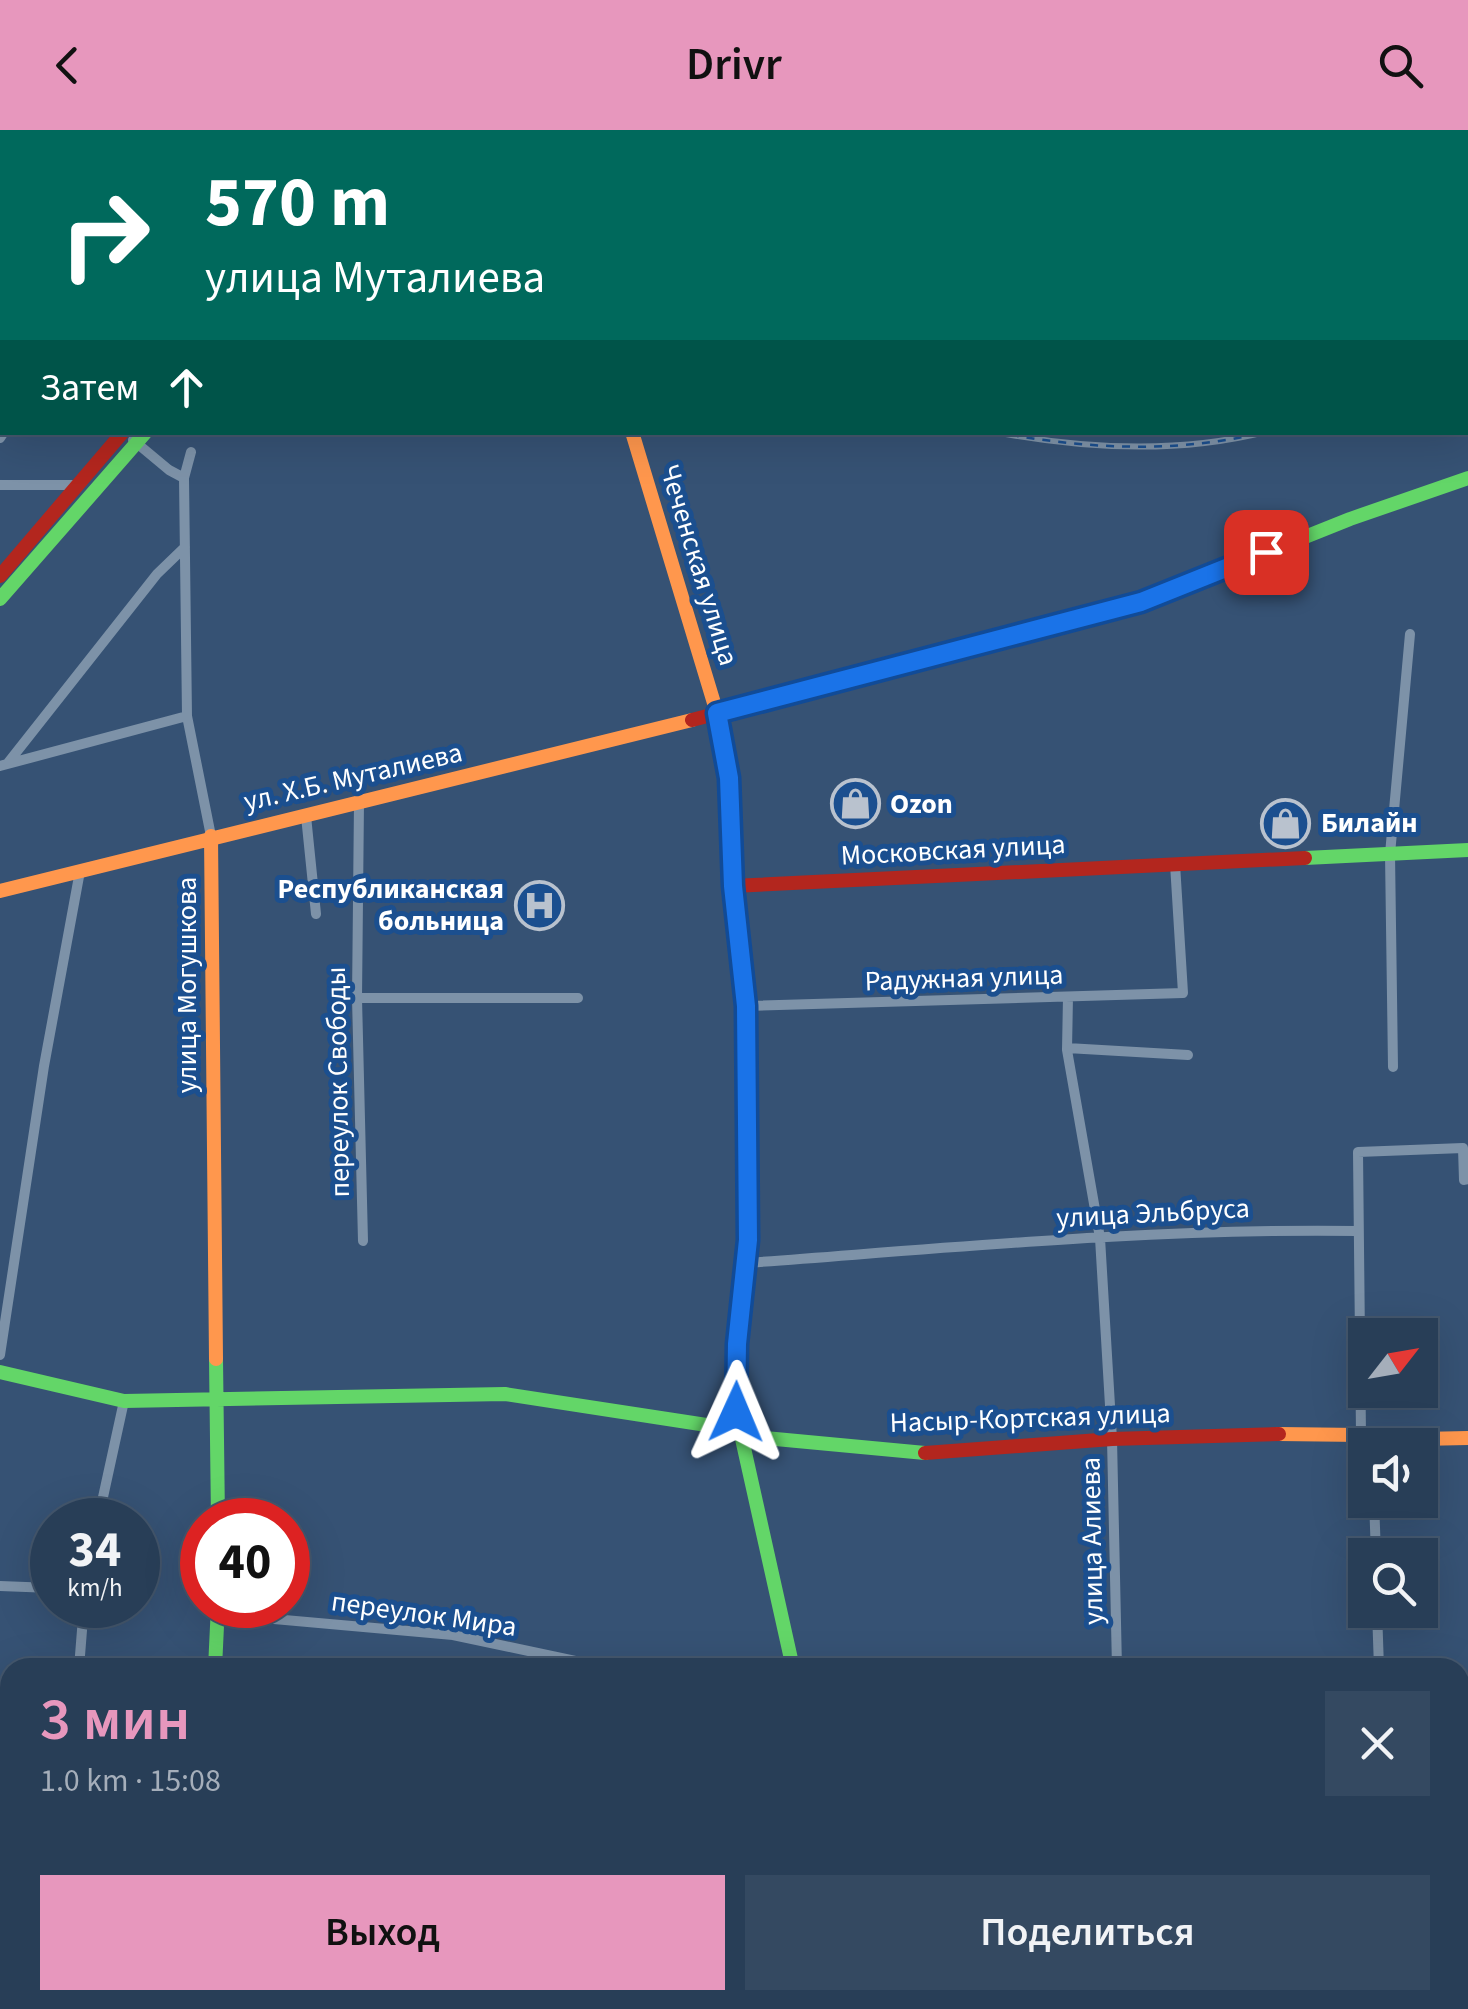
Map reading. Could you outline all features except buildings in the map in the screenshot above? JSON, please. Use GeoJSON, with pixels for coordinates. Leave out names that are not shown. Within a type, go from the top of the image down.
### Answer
{"type":"FeatureCollection","features":[{"type":"Feature","properties":{"kind":"street"},"geometry":{"type":"LineString","coordinates":[[0,576],[121,435]]}},
{"type":"Feature","properties":{"kind":"street","name":"Чеченская улица"},"geometry":{"type":"LineString","coordinates":[[633,435],[717,713],[729,778],[733,886],[746,1006],[744,1049],[750,1158],[736,1412],[790,1658]]}},
{"type":"Feature","properties":{"kind":"street"},"geometry":{"type":"LineString","coordinates":[[0,598],[141,438],[169,470],[184,478]]}},
{"type":"Feature","properties":{"kind":"street","name":"улица Могушкова"},"geometry":{"type":"LineString","coordinates":[[191,452],[184,478],[187,716],[211,836],[218,1498]]}},
{"type":"Feature","properties":{"kind":"street","name":"ул. Х.Б. Муталиева"},"geometry":{"type":"LineString","coordinates":[[0,890],[778,698],[1141,602],[1350,519],[1468,478]]}},
{"type":"Feature","properties":{"kind":"street"},"geometry":{"type":"LineString","coordinates":[[0,485],[79,485]]}},
{"type":"Feature","properties":{"kind":"street"},"geometry":{"type":"LineString","coordinates":[[4,764],[157,574],[185,547]]}},
{"type":"Feature","properties":{"kind":"street"},"geometry":{"type":"LineString","coordinates":[[1394,1068],[1390,854],[1410,634]]}},
{"type":"Feature","properties":{"kind":"street"},"geometry":{"type":"LineString","coordinates":[[4,764],[187,716]]}},
{"type":"Feature","properties":{"kind":"street","name":"переулок Свободы"},"geometry":{"type":"LineString","coordinates":[[359,802],[357,998],[363,1240]]}},
{"type":"Feature","properties":{"kind":"street"},"geometry":{"type":"LineString","coordinates":[[306,816],[316,914]]}},
{"type":"Feature","properties":{"kind":"street","name":"Московская улица"},"geometry":{"type":"LineString","coordinates":[[733,886],[1468,850]]}},
{"type":"Feature","properties":{"kind":"street","name":"Радужная улица"},"geometry":{"type":"LineString","coordinates":[[746,1006],[1183,993],[1175,864]]}},
{"type":"Feature","properties":{"kind":"street"},"geometry":{"type":"LineString","coordinates":[[0,1354],[44,1066],[80,871]]}},
{"type":"Feature","properties":{"kind":"street"},"geometry":{"type":"LineString","coordinates":[[357,998],[578,998]]}},
{"type":"Feature","properties":{"kind":"street","name":"улица Алиева"},"geometry":{"type":"LineString","coordinates":[[1068,998],[1067,1048],[1100,1238],[1112,1440],[1117,1658]]}},
{"type":"Feature","properties":{"kind":"street"},"geometry":{"type":"LineString","coordinates":[[1067,1048],[1188,1055]]}},
{"type":"Feature","properties":{"kind":"street"},"geometry":{"type":"LineString","coordinates":[[1368,1428],[1358,1152],[1463,1148],[1464,1180],[1468,1179]]}},
{"type":"Feature","properties":{"kind":"street","name":"улица Эльбруса"},"geometry":{"type":"LineString","coordinates":[[746,1263],[1100,1238],[1252,1230],[1358,1230]]}},
{"type":"Feature","properties":{"kind":"street","name":"Насыр-Кортская улица"},"geometry":{"type":"LineString","coordinates":[[0,1372],[124,1402],[505,1394],[739,1430],[765,1438],[921,1453],[1253,1434],[1348,1439]]}},
{"type":"Feature","properties":{"kind":"street"},"geometry":{"type":"LineString","coordinates":[[103,1498],[124,1402]]}},
{"type":"Feature","properties":{"kind":"street","name":"Насыр-Кортская улица"},"geometry":{"type":"LineString","coordinates":[[1438,1439],[1468,1438]]}},
{"type":"Feature","properties":{"kind":"street"},"geometry":{"type":"LineString","coordinates":[[0,1586],[30,1587]]}},
{"type":"Feature","properties":{"kind":"street","name":"переулок Мира"},"geometry":{"type":"LineString","coordinates":[[310,1619],[453,1634],[551,1658]]}},
{"type":"Feature","properties":{"kind":"street"},"geometry":{"type":"LineString","coordinates":[[80,1658],[82,1628]]}},
{"type":"Feature","properties":{"kind":"street"},"geometry":{"type":"LineString","coordinates":[[216,1658],[217,1628]]}},
{"type":"Feature","properties":{"kind":"street"},"geometry":{"type":"LineString","coordinates":[[1378,1628],[1379,1658]]}},
{"type":"Feature","properties":{"kind":"railway"},"geometry":{"type":"LineString","coordinates":[[1015,435],[1130,447],[1198,444],[1251,435]]}},
{"type":"Feature","properties":{"kind":"traffic: fast"},"geometry":{"type":"LineString","coordinates":[[0,599],[143,435]]}},
{"type":"Feature","properties":{"kind":"traffic: fast"},"geometry":{"type":"LineString","coordinates":[[1147,600],[1350,519],[1468,478]]}},
{"type":"Feature","properties":{"kind":"traffic: fast"},"geometry":{"type":"LineString","coordinates":[[1305,858],[1468,850]]}},
{"type":"Feature","properties":{"kind":"traffic: fast"},"geometry":{"type":"LineString","coordinates":[[741,959],[746,1006],[749,1158],[748,1241],[737,1344],[736,1412],[791,1658]]}},
{"type":"Feature","properties":{"kind":"traffic: fast"},"geometry":{"type":"LineString","coordinates":[[216,1359],[218,1498]]}},
{"type":"Feature","properties":{"kind":"traffic: fast"},"geometry":{"type":"LineString","coordinates":[[0,1372],[124,1401],[505,1394],[739,1430],[765,1438],[925,1453]]}},
{"type":"Feature","properties":{"kind":"traffic: fast"},"geometry":{"type":"LineString","coordinates":[[215,1658],[217,1628]]}},
{"type":"Feature","properties":{"kind":"traffic: slow"},"geometry":{"type":"LineString","coordinates":[[633,435],[717,713],[729,778],[733,886],[741,959]]}},
{"type":"Feature","properties":{"kind":"traffic: slow"},"geometry":{"type":"LineString","coordinates":[[0,891],[692,720]]}},
{"type":"Feature","properties":{"kind":"traffic: slow"},"geometry":{"type":"LineString","coordinates":[[211,836],[216,1359]]}},
{"type":"Feature","properties":{"kind":"traffic: slow"},"geometry":{"type":"LineString","coordinates":[[1279,1434],[1361,1435],[1372,1440],[1468,1438]]}},
{"type":"Feature","properties":{"kind":"traffic: jam"},"geometry":{"type":"LineString","coordinates":[[0,576],[120,435]]}},
{"type":"Feature","properties":{"kind":"traffic: jam"},"geometry":{"type":"LineString","coordinates":[[692,720],[1147,600]]}},
{"type":"Feature","properties":{"kind":"traffic: jam"},"geometry":{"type":"LineString","coordinates":[[733,886],[1305,858]]}},
{"type":"Feature","properties":{"kind":"traffic: jam"},"geometry":{"type":"LineString","coordinates":[[925,1453],[1112,1439],[1279,1434]]}},
{"type":"Feature","properties":{"kind":"place","name":"Ozon"},"geometry":{"type":"Point","coordinates":[855,804]}},
{"type":"Feature","properties":{"kind":"place","name":"Билайн"},"geometry":{"type":"Point","coordinates":[1286,823]}},
{"type":"Feature","properties":{"kind":"place","name":"Республиканская больница"},"geometry":{"type":"Point","coordinates":[539,905]}},
{"type":"Feature","properties":{"kind":"route"},"geometry":{"type":"LineString","coordinates":[[736,1412],[737,1344],[748,1240],[746,1006],[733,886],[729,778],[717,713],[1141,602],[1266,552]]}}]}
